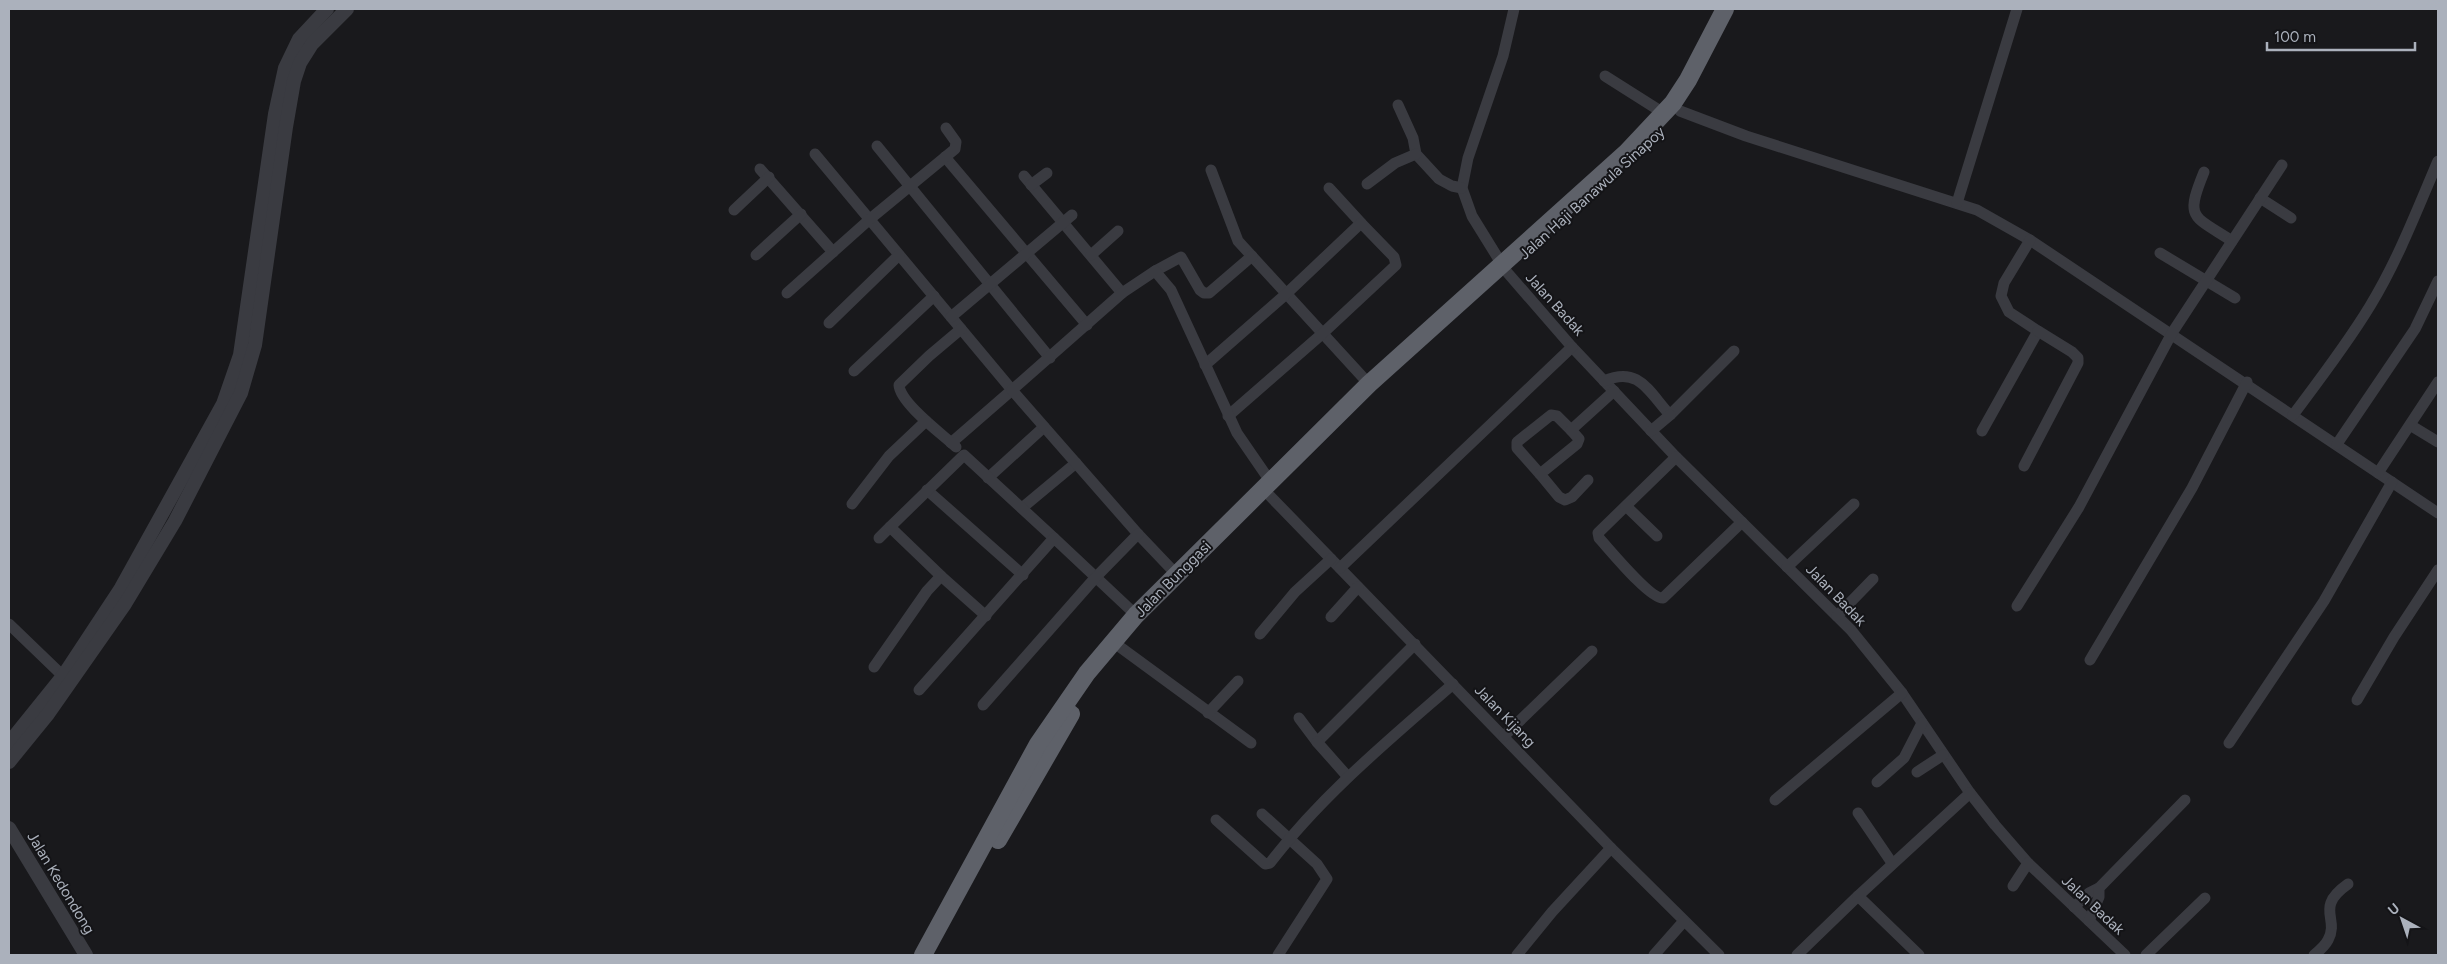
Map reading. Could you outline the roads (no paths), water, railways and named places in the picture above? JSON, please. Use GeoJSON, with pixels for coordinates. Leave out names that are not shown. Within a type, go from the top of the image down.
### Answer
{"type":"FeatureCollection","features":[{"type":"Feature","properties":{"kind":"highway","name":"Jalan Haji Banawula Sinapoy"},"geometry":{"type":"LineString","coordinates":[[1693,82],[1725,9]]}},
{"type":"Feature","properties":{"kind":"highway","name":"Jalan Haji Banawula Sinapoy"},"geometry":{"type":"LineString","coordinates":[[1503,267],[1627,152],[1673,113],[1738,9]]}},
{"type":"Feature","properties":{"kind":"highway","name":"Jalan Bunggasi"},"geometry":{"type":"LineString","coordinates":[[1043,748],[1120,647],[1203,556],[1369,384],[1503,267]]}},
{"type":"Feature","properties":{"kind":"highway","name":"Jalan Bunggasi"},"geometry":{"type":"LineString","coordinates":[[1270,488],[1503,267]]}},
{"type":"Feature","properties":{"kind":"highway","name":"Jalan Bunggasi"},"geometry":{"type":"LineString","coordinates":[[923,955],[1087,673],[1136,615],[1177,575],[1203,556]]}},
{"type":"Feature","properties":{"kind":"highway","name":"Jalan Bunggasi"},"geometry":{"type":"LineString","coordinates":[[936,955],[987,847]]}},
{"type":"Feature","properties":{"kind":"street"},"geometry":{"type":"LineString","coordinates":[[9,743],[44,710],[63,676],[121,588],[223,404],[236,371],[275,114],[284,68],[299,39],[327,9]]}},
{"type":"Feature","properties":{"kind":"street"},"geometry":{"type":"LineString","coordinates":[[9,762],[44,710],[125,604],[175,521],[235,405],[250,366],[286,127],[298,69],[312,44],[347,9]]}},
{"type":"Feature","properties":{"kind":"street"},"geometry":{"type":"LineString","coordinates":[[1398,105],[1413,138],[1416,154],[1439,179],[1452,186],[1462,188],[1468,158],[1503,56],[1514,9]]}},
{"type":"Feature","properties":{"kind":"street"},"geometry":{"type":"LineString","coordinates":[[1956,203],[2017,9]]}},
{"type":"Feature","properties":{"kind":"street"},"geometry":{"type":"LineString","coordinates":[[1605,76],[1673,113],[1956,203],[1998,221],[2247,382],[2438,513]]}},
{"type":"Feature","properties":{"kind":"street"},"geometry":{"type":"LineString","coordinates":[[787,293],[870,219],[945,157],[956,144],[946,128]]}},
{"type":"Feature","properties":{"kind":"street"},"geometry":{"type":"LineString","coordinates":[[877,146],[1050,358]]}},
{"type":"Feature","properties":{"kind":"street"},"geometry":{"type":"LineString","coordinates":[[815,154],[1012,390],[1138,534],[1177,575]]}},
{"type":"Feature","properties":{"kind":"street"},"geometry":{"type":"LineString","coordinates":[[1367,184],[1395,163],[1416,154]]}},
{"type":"Feature","properties":{"kind":"street"},"geometry":{"type":"LineString","coordinates":[[945,157],[1025,254],[1087,325]]}},
{"type":"Feature","properties":{"kind":"street"},"geometry":{"type":"LineString","coordinates":[[2293,415],[2345,345],[2371,305],[2402,247],[2438,161]]}},
{"type":"Feature","properties":{"kind":"street"},"geometry":{"type":"LineString","coordinates":[[2017,606],[2084,499],[2172,334],[2282,165]]}},
{"type":"Feature","properties":{"kind":"street"},"geometry":{"type":"LineString","coordinates":[[760,169],[833,252]]}},
{"type":"Feature","properties":{"kind":"street"},"geometry":{"type":"LineString","coordinates":[[1211,170],[1235,235],[1285,294],[1369,384]]}},
{"type":"Feature","properties":{"kind":"street"},"geometry":{"type":"LineString","coordinates":[[2204,172],[2192,200],[2193,210],[2198,219],[2232,241]]}},
{"type":"Feature","properties":{"kind":"street"},"geometry":{"type":"LineString","coordinates":[[1047,173],[1028,181],[1067,219],[1091,256],[1122,293]]}},
{"type":"Feature","properties":{"kind":"street"},"geometry":{"type":"LineString","coordinates":[[734,210],[769,178]]}},
{"type":"Feature","properties":{"kind":"street"},"geometry":{"type":"LineString","coordinates":[[1228,416],[1322,334],[1396,263],[1394,257],[1330,188]]}},
{"type":"Feature","properties":{"kind":"street","name":"Jalan Badak"},"geometry":{"type":"LineString","coordinates":[[1462,188],[1470,211],[1503,267],[1572,347],[1676,457],[1838,616],[1902,693],[1970,793],[2028,862],[2125,955]]}},
{"type":"Feature","properties":{"kind":"street"},"geometry":{"type":"LineString","coordinates":[[2260,198],[2291,218]]}},
{"type":"Feature","properties":{"kind":"street"},"geometry":{"type":"LineString","coordinates":[[756,255],[800,214]]}},
{"type":"Feature","properties":{"kind":"street"},"geometry":{"type":"LineString","coordinates":[[951,317],[1067,219]]}},
{"type":"Feature","properties":{"kind":"street"},"geometry":{"type":"LineString","coordinates":[[1205,364],[1285,294],[1361,223]]}},
{"type":"Feature","properties":{"kind":"street"},"geometry":{"type":"LineString","coordinates":[[1091,256],[1118,231]]}},
{"type":"Feature","properties":{"kind":"street"},"geometry":{"type":"LineString","coordinates":[[2024,466],[2078,363],[2078,358],[2072,352],[2009,312],[2001,296],[2004,283],[2030,240]]}},
{"type":"Feature","properties":{"kind":"street"},"geometry":{"type":"LineString","coordinates":[[2160,253],[2208,280],[2234,298]]}},
{"type":"Feature","properties":{"kind":"street"},"geometry":{"type":"LineString","coordinates":[[828,323],[899,255]]}},
{"type":"Feature","properties":{"kind":"street"},"geometry":{"type":"LineString","coordinates":[[951,443],[1122,293],[1155,271],[1182,257],[1200,290],[1204,293],[1209,293],[1252,256]]}},
{"type":"Feature","properties":{"kind":"street","name":"Jalan Kijang"},"geometry":{"type":"LineString","coordinates":[[1155,271],[1171,290],[1228,416],[1270,488],[1331,559],[1611,848],[1719,955]]}},
{"type":"Feature","properties":{"kind":"street"},"geometry":{"type":"LineString","coordinates":[[2337,444],[2415,329],[2438,281]]}},
{"type":"Feature","properties":{"kind":"street"},"geometry":{"type":"LineString","coordinates":[[854,371],[934,296]]}},
{"type":"Feature","properties":{"kind":"street"},"geometry":{"type":"LineString","coordinates":[[961,329],[898,385],[902,395],[926,421],[1136,615]]}},
{"type":"Feature","properties":{"kind":"street"},"geometry":{"type":"LineString","coordinates":[[1982,431],[2038,331]]}},
{"type":"Feature","properties":{"kind":"street"},"geometry":{"type":"LineString","coordinates":[[1340,568],[1572,347]]}},
{"type":"Feature","properties":{"kind":"street"},"geometry":{"type":"LineString","coordinates":[[1651,431],[1670,415],[1734,352]]}},
{"type":"Feature","properties":{"kind":"street"},"geometry":{"type":"LineString","coordinates":[[1604,381],[1617,375],[1630,376],[1638,380],[1670,415]]}},
{"type":"Feature","properties":{"kind":"street"},"geometry":{"type":"LineString","coordinates":[[2090,660],[2192,488],[2247,382]]}},
{"type":"Feature","properties":{"kind":"street"},"geometry":{"type":"LineString","coordinates":[[2378,473],[2438,382]]}},
{"type":"Feature","properties":{"kind":"street"},"geometry":{"type":"LineString","coordinates":[[1571,430],[1614,391]]}},
{"type":"Feature","properties":{"kind":"street"},"geometry":{"type":"LineString","coordinates":[[1540,474],[1578,443],[1579,438],[1558,417],[1551,415],[1517,442],[1517,448],[1559,497],[1565,500],[1572,497],[1588,480]]}},
{"type":"Feature","properties":{"kind":"street"},"geometry":{"type":"LineString","coordinates":[[852,504],[889,456],[926,421]]}},
{"type":"Feature","properties":{"kind":"street"},"geometry":{"type":"LineString","coordinates":[[2410,425],[2438,442]]}},
{"type":"Feature","properties":{"kind":"street"},"geometry":{"type":"LineString","coordinates":[[988,478],[1044,427]]}},
{"type":"Feature","properties":{"kind":"street"},"geometry":{"type":"LineString","coordinates":[[879,538],[964,455]]}},
{"type":"Feature","properties":{"kind":"street"},"geometry":{"type":"LineString","coordinates":[[1676,457],[1602,529],[1598,536],[1639,581],[1660,598],[1673,590],[1742,522]]}},
{"type":"Feature","properties":{"kind":"street"},"geometry":{"type":"LineString","coordinates":[[1022,508],[1076,463]]}},
{"type":"Feature","properties":{"kind":"street"},"geometry":{"type":"LineString","coordinates":[[2230,743],[2324,600],[2392,482]]}},
{"type":"Feature","properties":{"kind":"street"},"geometry":{"type":"LineString","coordinates":[[927,490],[1023,575]]}},
{"type":"Feature","properties":{"kind":"street"},"geometry":{"type":"LineString","coordinates":[[1787,567],[1854,504]]}},
{"type":"Feature","properties":{"kind":"street"},"geometry":{"type":"LineString","coordinates":[[1626,506],[1657,536]]}},
{"type":"Feature","properties":{"kind":"street"},"geometry":{"type":"LineString","coordinates":[[890,527],[986,616]]}},
{"type":"Feature","properties":{"kind":"street"},"geometry":{"type":"LineString","coordinates":[[983,705],[1095,578],[1138,534]]}},
{"type":"Feature","properties":{"kind":"street"},"geometry":{"type":"LineString","coordinates":[[919,690],[1054,538]]}},
{"type":"Feature","properties":{"kind":"street"},"geometry":{"type":"LineString","coordinates":[[1260,634],[1295,592],[1331,559]]}},
{"type":"Feature","properties":{"kind":"street"},"geometry":{"type":"LineString","coordinates":[[2356,700],[2438,570]]}},
{"type":"Feature","properties":{"kind":"street"},"geometry":{"type":"LineString","coordinates":[[874,667],[927,591],[941,576]]}},
{"type":"Feature","properties":{"kind":"street"},"geometry":{"type":"LineString","coordinates":[[1838,616],[1873,579]]}},
{"type":"Feature","properties":{"kind":"street"},"geometry":{"type":"LineString","coordinates":[[1331,617],[1358,587]]}},
{"type":"Feature","properties":{"kind":"street"},"geometry":{"type":"LineString","coordinates":[[9,624],[63,676]]}},
{"type":"Feature","properties":{"kind":"street"},"geometry":{"type":"LineString","coordinates":[[1317,742],[1415,644]]}},
{"type":"Feature","properties":{"kind":"street"},"geometry":{"type":"LineString","coordinates":[[1120,647],[1250,743]]}},
{"type":"Feature","properties":{"kind":"street"},"geometry":{"type":"LineString","coordinates":[[1504,736],[1592,651]]}},
{"type":"Feature","properties":{"kind":"street"},"geometry":{"type":"LineString","coordinates":[[1208,713],[1238,681]]}},
{"type":"Feature","properties":{"kind":"street"},"geometry":{"type":"LineString","coordinates":[[1216,820],[1265,864],[1270,863],[1289,837],[1348,776],[1453,684]]}},
{"type":"Feature","properties":{"kind":"street"},"geometry":{"type":"LineString","coordinates":[[1775,800],[1902,693]]}},
{"type":"Feature","properties":{"kind":"street"},"geometry":{"type":"LineString","coordinates":[[1299,718],[1317,742],[1348,776]]}},
{"type":"Feature","properties":{"kind":"street"},"geometry":{"type":"LineString","coordinates":[[1877,782],[1904,758],[1922,723]]}},
{"type":"Feature","properties":{"kind":"street"},"geometry":{"type":"LineString","coordinates":[[1917,772],[1943,755]]}},
{"type":"Feature","properties":{"kind":"street"},"geometry":{"type":"LineString","coordinates":[[1797,955],[1892,863],[1970,793]]}},
{"type":"Feature","properties":{"kind":"street"},"geometry":{"type":"LineString","coordinates":[[2074,907],[2089,893],[2099,888],[2186,800]]}},
{"type":"Feature","properties":{"kind":"street"},"geometry":{"type":"LineString","coordinates":[[1858,813],[1892,863]]}},
{"type":"Feature","properties":{"kind":"street"},"geometry":{"type":"LineString","coordinates":[[1262,814],[1317,864],[1326,880],[1278,955]]}},
{"type":"Feature","properties":{"kind":"street","name":"Jalan Kedondong"},"geometry":{"type":"LineString","coordinates":[[9,828],[86,955]]}},
{"type":"Feature","properties":{"kind":"street"},"geometry":{"type":"LineString","coordinates":[[1517,955],[1536,930],[1611,848]]}},
{"type":"Feature","properties":{"kind":"street"},"geometry":{"type":"LineString","coordinates":[[2013,886],[2028,862]]}},
{"type":"Feature","properties":{"kind":"street"},"geometry":{"type":"LineString","coordinates":[[2314,955],[2328,940],[2330,902],[2338,891],[2348,884]]}},
{"type":"Feature","properties":{"kind":"street"},"geometry":{"type":"LineString","coordinates":[[2089,921],[2099,897],[2099,888]]}},
{"type":"Feature","properties":{"kind":"street"},"geometry":{"type":"LineString","coordinates":[[1858,896],[1919,955]]}},
{"type":"Feature","properties":{"kind":"street"},"geometry":{"type":"LineString","coordinates":[[2146,955],[2204,898]]}},
{"type":"Feature","properties":{"kind":"street"},"geometry":{"type":"LineString","coordinates":[[1654,955],[1684,922]]}}]}
